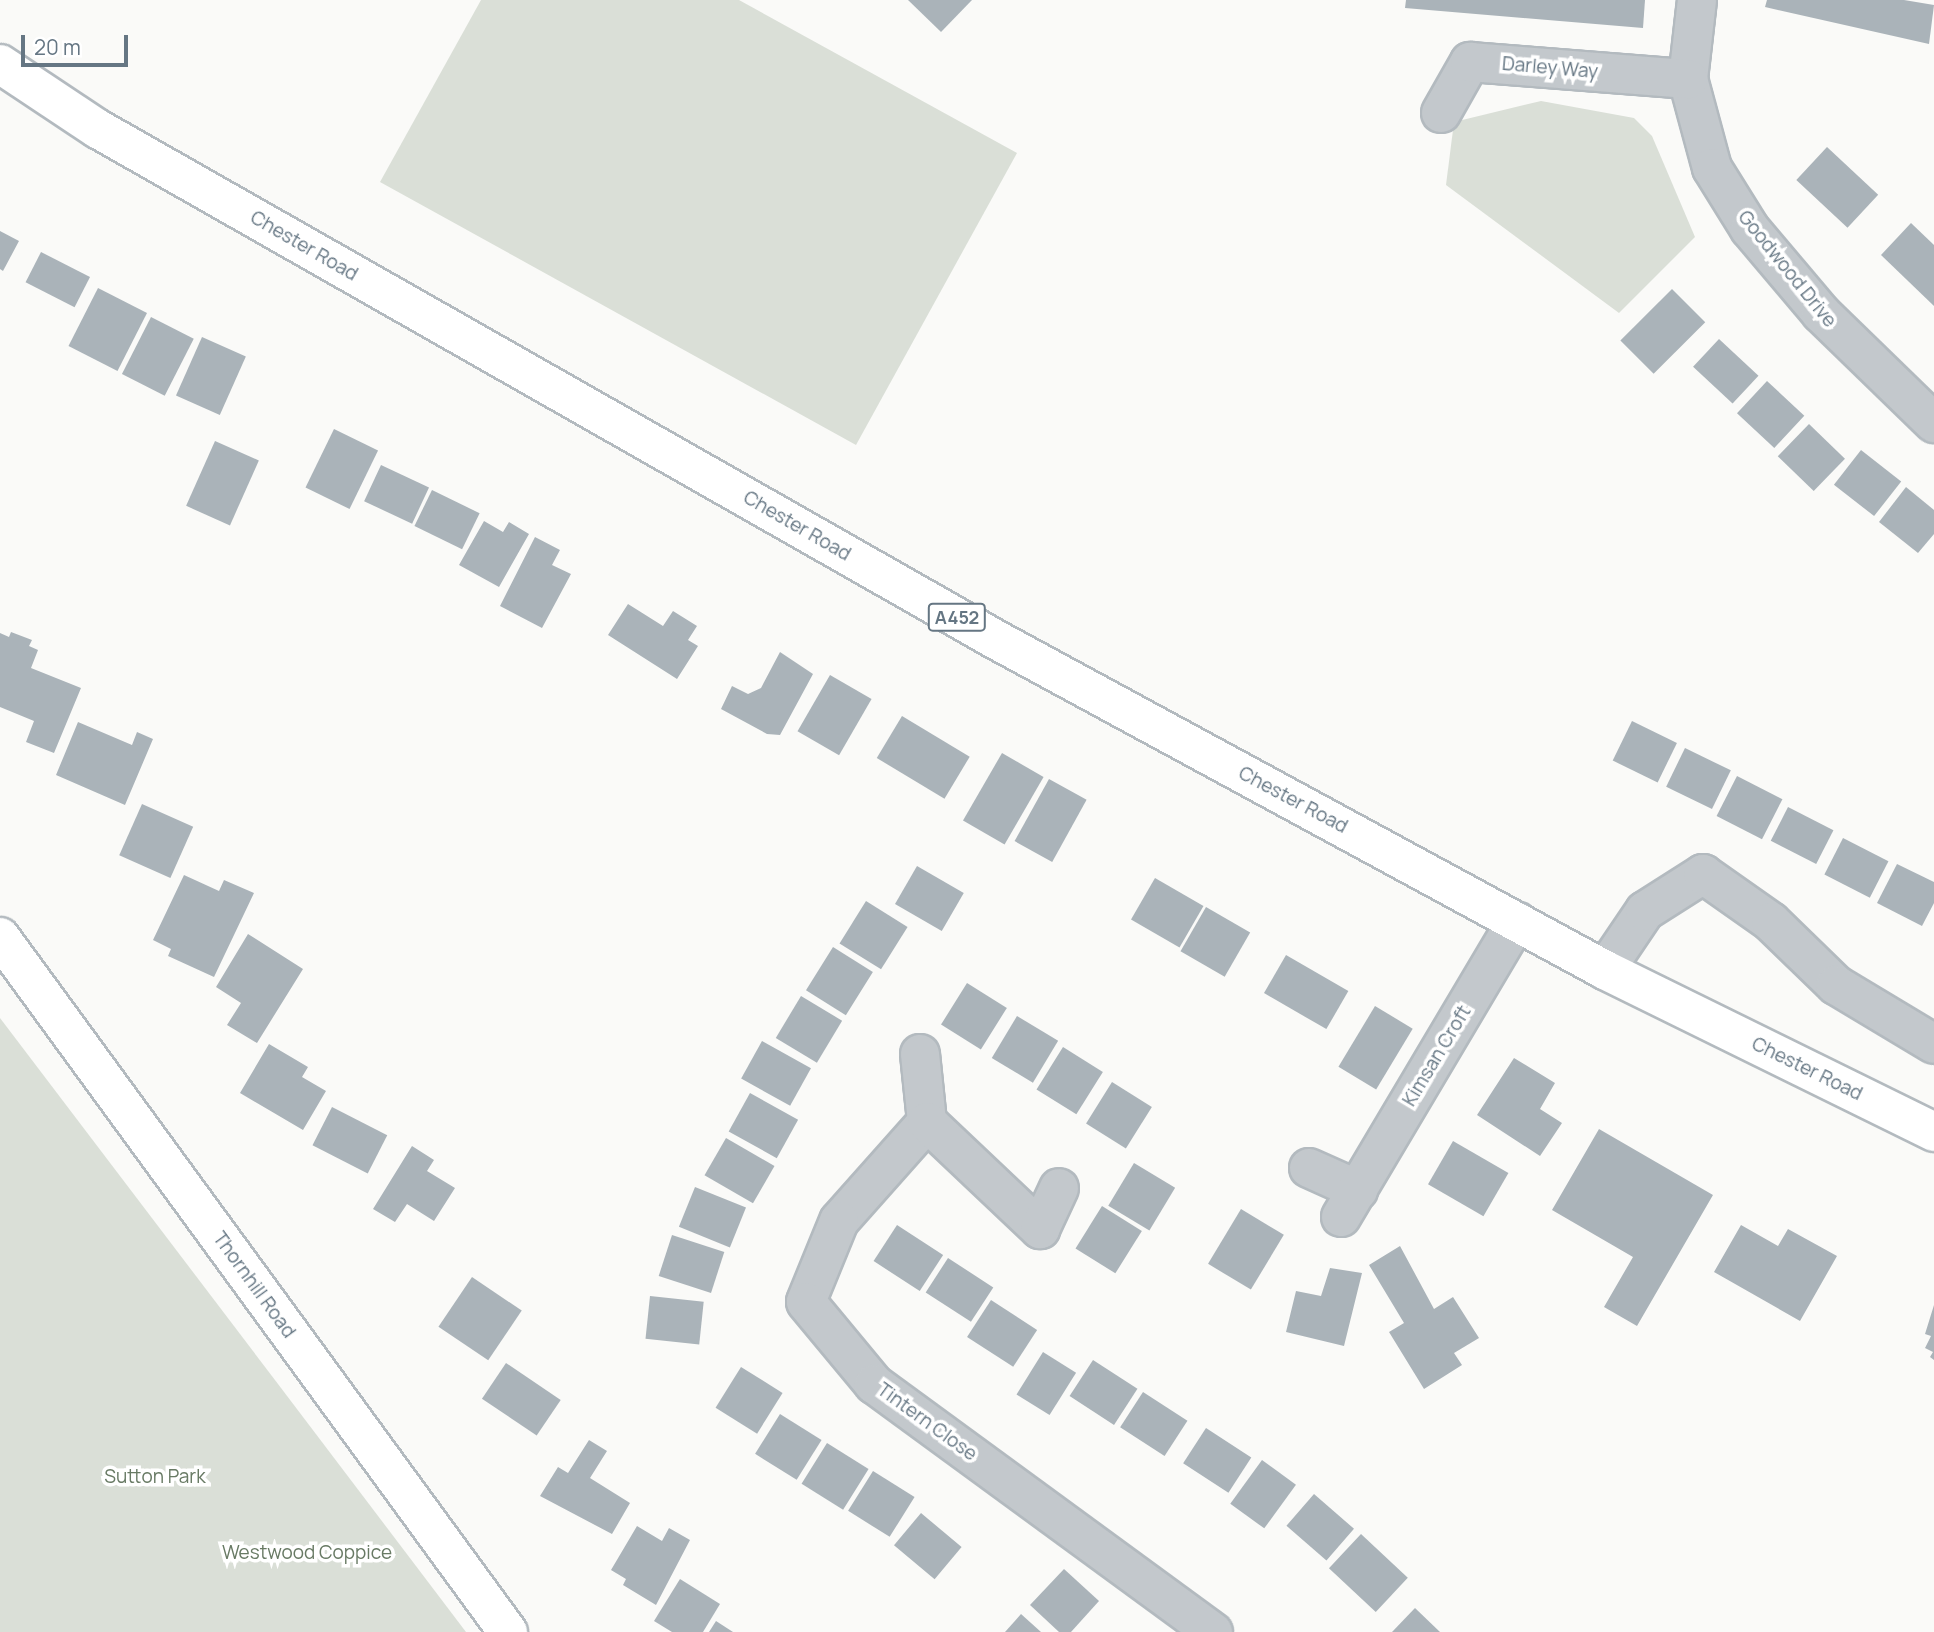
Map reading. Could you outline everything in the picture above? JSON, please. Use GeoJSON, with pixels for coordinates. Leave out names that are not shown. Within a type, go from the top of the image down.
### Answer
{"type":"FeatureCollection","features":[{"type":"Feature","properties":{"kind":"main road","name":"Chester Road"},"geometry":{"type":"LineString","coordinates":[[0,64],[98,129],[991,637],[1605,970],[1934,1132]]}},
{"type":"Feature","properties":{"kind":"main road","name":"Thornhill Road"},"geometry":{"type":"LineString","coordinates":[[0,937],[508,1632]]}},
{"type":"Feature","properties":{"kind":"street","name":"Goodwood Drive"},"geometry":{"type":"LineString","coordinates":[[1696,0],[1688,79],[1712,168],[1750,229],[1821,313],[1934,423]]}},
{"type":"Feature","properties":{"kind":"street","name":"Darley Way"},"geometry":{"type":"LineString","coordinates":[[1441,113],[1470,62],[1688,79]]}},
{"type":"Feature","properties":{"kind":"street"},"geometry":{"type":"LineString","coordinates":[[1605,970],[1645,911],[1703,874],[1771,922],[1836,985],[1934,1044]]}},
{"type":"Feature","properties":{"kind":"street","name":"Kimsan Croft"},"geometry":{"type":"LineString","coordinates":[[1310,1168],[1349,1204],[1517,921]]}},
{"type":"Feature","properties":{"kind":"street"},"geometry":{"type":"LineString","coordinates":[[920,1054],[927,1122],[1040,1229],[1059,1188]]}},
{"type":"Feature","properties":{"kind":"street","name":"Tintern Close"},"geometry":{"type":"LineString","coordinates":[[927,1122],[839,1221],[806,1302],[874,1384],[1209,1630]]}},
{"type":"Feature","properties":{"kind":"green space"},"geometry":{"type":"Polygon","coordinates":[[[481,0],[739,0],[1017,153],[856,445],[380,182],[481,0]]]}},
{"type":"Feature","properties":{"kind":"green space"},"geometry":{"type":"Polygon","coordinates":[[[1541,101],[1634,118],[1652,136],[1695,237],[1619,313],[1446,185],[1454,122],[1541,101]]]}},
{"type":"Feature","properties":{"kind":"green space","name":"Sutton Park"},"geometry":{"type":"Polygon","coordinates":[[[0,1018],[278,1384],[466,1632],[0,1632],[0,1018]]]}},
{"type":"Feature","properties":{"kind":"building"},"geometry":{"type":"Polygon","coordinates":[[[908,0],[972,0],[941,32],[908,0]]]}},
{"type":"Feature","properties":{"kind":"building"},"geometry":{"type":"Polygon","coordinates":[[[1406,0],[1645,0],[1643,28],[1405,8],[1406,0]]]}},
{"type":"Feature","properties":{"kind":"building"},"geometry":{"type":"Polygon","coordinates":[[[1767,0],[1904,0],[1934,5],[1929,44],[1765,7],[1767,0]]]}},
{"type":"Feature","properties":{"kind":"building"},"geometry":{"type":"Polygon","coordinates":[[[1827,147],[1878,195],[1848,228],[1796,180],[1827,147]]]}},
{"type":"Feature","properties":{"kind":"building"},"geometry":{"type":"Polygon","coordinates":[[[1911,223],[1934,245],[1934,306],[1881,255],[1911,223]]]}},
{"type":"Feature","properties":{"kind":"building"},"geometry":{"type":"Polygon","coordinates":[[[0,231],[19,241],[3,271],[0,269],[0,231]]]}},
{"type":"Feature","properties":{"kind":"building"},"geometry":{"type":"Polygon","coordinates":[[[41,252],[90,277],[75,307],[26,282],[41,252]]]}},
{"type":"Feature","properties":{"kind":"building"},"geometry":{"type":"Polygon","coordinates":[[[98,288],[147,313],[117,371],[68,346],[98,288]]]}},
{"type":"Feature","properties":{"kind":"building"},"geometry":{"type":"Polygon","coordinates":[[[1672,289],[1705,322],[1654,374],[1620,341],[1672,289]]]}},
{"type":"Feature","properties":{"kind":"building"},"geometry":{"type":"Polygon","coordinates":[[[151,317],[194,339],[165,396],[122,374],[151,317]]]}},
{"type":"Feature","properties":{"kind":"building"},"geometry":{"type":"Polygon","coordinates":[[[202,337],[246,357],[220,415],[176,395],[202,337]]]}},
{"type":"Feature","properties":{"kind":"building"},"geometry":{"type":"Polygon","coordinates":[[[1719,339],[1758,376],[1733,404],[1693,367],[1719,339]]]}},
{"type":"Feature","properties":{"kind":"building"},"geometry":{"type":"Polygon","coordinates":[[[1767,381],[1804,416],[1774,448],[1737,413],[1767,381]]]}},
{"type":"Feature","properties":{"kind":"building"},"geometry":{"type":"Polygon","coordinates":[[[1809,424],[1845,459],[1814,491],[1778,456],[1809,424]]]}},
{"type":"Feature","properties":{"kind":"building"},"geometry":{"type":"Polygon","coordinates":[[[334,429],[378,450],[350,509],[306,487],[334,429]]]}},
{"type":"Feature","properties":{"kind":"building"},"geometry":{"type":"Polygon","coordinates":[[[215,441],[259,461],[230,525],[186,506],[215,441]]]}},
{"type":"Feature","properties":{"kind":"building"},"geometry":{"type":"Polygon","coordinates":[[[1861,450],[1901,481],[1874,516],[1834,485],[1861,450]]]}},
{"type":"Feature","properties":{"kind":"building"},"geometry":{"type":"Polygon","coordinates":[[[381,465],[429,487],[412,524],[364,501],[381,465]]]}},
{"type":"Feature","properties":{"kind":"building"},"geometry":{"type":"Polygon","coordinates":[[[1906,487],[1934,510],[1934,534],[1918,553],[1879,522],[1906,487]]]}},
{"type":"Feature","properties":{"kind":"building"},"geometry":{"type":"Polygon","coordinates":[[[432,490],[480,513],[462,549],[414,526],[432,490]]]}},
{"type":"Feature","properties":{"kind":"building"},"geometry":{"type":"Polygon","coordinates":[[[484,521],[503,532],[509,522],[529,534],[499,587],[459,565],[484,521]]]}},
{"type":"Feature","properties":{"kind":"building"},"geometry":{"type":"Polygon","coordinates":[[[535,537],[560,550],[552,565],[571,574],[542,628],[500,606],[535,537]]]}},
{"type":"Feature","properties":{"kind":"building"},"geometry":{"type":"Polygon","coordinates":[[[628,604],[663,626],[673,611],[697,626],[688,640],[698,646],[677,679],[608,635],[628,604]]]}},
{"type":"Feature","properties":{"kind":"building"},"geometry":{"type":"Polygon","coordinates":[[[11,632],[32,640],[29,646],[38,650],[31,668],[81,688],[54,753],[26,742],[34,721],[0,707],[0,633],[9,637],[11,632]]]}},
{"type":"Feature","properties":{"kind":"building"},"geometry":{"type":"Polygon","coordinates":[[[780,652],[813,674],[780,735],[767,734],[721,709],[732,686],[748,694],[761,688],[780,652]]]}},
{"type":"Feature","properties":{"kind":"building"},"geometry":{"type":"Polygon","coordinates":[[[830,675],[872,699],[839,755],[798,731],[830,675]]]}},
{"type":"Feature","properties":{"kind":"building"},"geometry":{"type":"Polygon","coordinates":[[[902,716],[970,757],[944,799],[877,758],[902,716]]]}},
{"type":"Feature","properties":{"kind":"building"},"geometry":{"type":"Polygon","coordinates":[[[1632,721],[1677,743],[1658,782],[1613,761],[1632,721]]]}},
{"type":"Feature","properties":{"kind":"building"},"geometry":{"type":"Polygon","coordinates":[[[78,722],[132,745],[137,732],[153,739],[125,805],[56,775],[78,722]]]}},
{"type":"Feature","properties":{"kind":"building"},"geometry":{"type":"Polygon","coordinates":[[[1685,748],[1731,770],[1712,809],[1666,787],[1685,748]]]}},
{"type":"Feature","properties":{"kind":"building"},"geometry":{"type":"Polygon","coordinates":[[[1002,753],[1044,777],[1005,845],[963,821],[1002,753]]]}},
{"type":"Feature","properties":{"kind":"building"},"geometry":{"type":"Polygon","coordinates":[[[1737,776],[1782,799],[1762,839],[1717,816],[1737,776]]]}},
{"type":"Feature","properties":{"kind":"building"},"geometry":{"type":"Polygon","coordinates":[[[1049,779],[1087,800],[1052,862],[1015,841],[1049,779]]]}},
{"type":"Feature","properties":{"kind":"building"},"geometry":{"type":"Polygon","coordinates":[[[142,804],[193,827],[170,878],[119,855],[142,804]]]}},
{"type":"Feature","properties":{"kind":"building"},"geometry":{"type":"Polygon","coordinates":[[[1788,807],[1833,830],[1816,864],[1771,841],[1788,807]]]}},
{"type":"Feature","properties":{"kind":"building"},"geometry":{"type":"Polygon","coordinates":[[[1843,838],[1888,861],[1870,898],[1824,875],[1843,838]]]}},
{"type":"Feature","properties":{"kind":"building"},"geometry":{"type":"Polygon","coordinates":[[[1897,864],[1934,882],[1934,903],[1922,926],[1877,903],[1897,864]]]}},
{"type":"Feature","properties":{"kind":"building"},"geometry":{"type":"Polygon","coordinates":[[[917,866],[964,893],[942,931],[895,904],[917,866]]]}},
{"type":"Feature","properties":{"kind":"building"},"geometry":{"type":"Polygon","coordinates":[[[184,875],[219,891],[224,880],[254,893],[214,977],[168,956],[171,949],[153,940],[184,875]]]}},
{"type":"Feature","properties":{"kind":"building"},"geometry":{"type":"Polygon","coordinates":[[[1155,878],[1203,906],[1179,948],[1131,920],[1155,878]]]}},
{"type":"Feature","properties":{"kind":"building"},"geometry":{"type":"Polygon","coordinates":[[[866,901],[908,927],[881,969],[840,943],[866,901]]]}},
{"type":"Feature","properties":{"kind":"building"},"geometry":{"type":"Polygon","coordinates":[[[1206,907],[1250,933],[1225,977],[1180,951],[1206,907]]]}},
{"type":"Feature","properties":{"kind":"building"},"geometry":{"type":"Polygon","coordinates":[[[248,934],[303,969],[257,1043],[227,1025],[241,1003],[216,987],[248,934]]]}},
{"type":"Feature","properties":{"kind":"building"},"geometry":{"type":"Polygon","coordinates":[[[833,947],[873,972],[846,1015],[806,990],[833,947]]]}},
{"type":"Feature","properties":{"kind":"building"},"geometry":{"type":"Polygon","coordinates":[[[1286,955],[1348,991],[1326,1029],[1264,993],[1286,955]]]}},
{"type":"Feature","properties":{"kind":"building"},"geometry":{"type":"Polygon","coordinates":[[[967,983],[1007,1008],[981,1049],[941,1025],[967,983]]]}},
{"type":"Feature","properties":{"kind":"building"},"geometry":{"type":"Polygon","coordinates":[[[801,996],[842,1021],[817,1063],[776,1038],[801,996]]]}},
{"type":"Feature","properties":{"kind":"building"},"geometry":{"type":"Polygon","coordinates":[[[1375,1006],[1413,1029],[1376,1090],[1338,1067],[1375,1006]]]}},
{"type":"Feature","properties":{"kind":"building"},"geometry":{"type":"Polygon","coordinates":[[[1017,1016],[1058,1041],[1033,1083],[992,1058],[1017,1016]]]}},
{"type":"Feature","properties":{"kind":"building"},"geometry":{"type":"Polygon","coordinates":[[[762,1041],[811,1068],[790,1106],[741,1079],[762,1041]]]}},
{"type":"Feature","properties":{"kind":"building"},"geometry":{"type":"Polygon","coordinates":[[[269,1044],[308,1067],[302,1077],[326,1091],[303,1130],[240,1093],[269,1044]]]}},
{"type":"Feature","properties":{"kind":"building"},"geometry":{"type":"Polygon","coordinates":[[[1063,1047],[1103,1072],[1076,1114],[1037,1089],[1063,1047]]]}},
{"type":"Feature","properties":{"kind":"building"},"geometry":{"type":"Polygon","coordinates":[[[1514,1058],[1555,1083],[1540,1109],[1562,1123],[1540,1156],[1477,1115],[1514,1058]]]}},
{"type":"Feature","properties":{"kind":"building"},"geometry":{"type":"Polygon","coordinates":[[[1112,1082],[1152,1107],[1126,1148],[1086,1124],[1112,1082]]]}},
{"type":"Feature","properties":{"kind":"building"},"geometry":{"type":"Polygon","coordinates":[[[750,1093],[798,1120],[777,1158],[729,1131],[750,1093]]]}},
{"type":"Feature","properties":{"kind":"building"},"geometry":{"type":"Polygon","coordinates":[[[332,1107],[387,1135],[368,1173],[312,1145],[332,1107]]]}},
{"type":"Feature","properties":{"kind":"building"},"geometry":{"type":"Polygon","coordinates":[[[1599,1129],[1713,1195],[1637,1326],[1604,1307],[1633,1257],[1552,1210],[1599,1129]]]}},
{"type":"Feature","properties":{"kind":"building"},"geometry":{"type":"Polygon","coordinates":[[[726,1138],[774,1166],[753,1203],[704,1175],[726,1138]]]}},
{"type":"Feature","properties":{"kind":"building"},"geometry":{"type":"Polygon","coordinates":[[[1453,1141],[1508,1173],[1483,1216],[1428,1184],[1453,1141]]]}},
{"type":"Feature","properties":{"kind":"building"},"geometry":{"type":"Polygon","coordinates":[[[412,1146],[434,1160],[427,1171],[455,1188],[434,1221],[407,1204],[395,1222],[373,1209],[412,1146]]]}},
{"type":"Feature","properties":{"kind":"building"},"geometry":{"type":"Polygon","coordinates":[[[1134,1163],[1175,1188],[1149,1231],[1108,1206],[1134,1163]]]}},
{"type":"Feature","properties":{"kind":"building"},"geometry":{"type":"Polygon","coordinates":[[[695,1187],[746,1208],[730,1247],[679,1227],[695,1187]]]}},
{"type":"Feature","properties":{"kind":"building"},"geometry":{"type":"Polygon","coordinates":[[[1102,1206],[1142,1231],[1115,1273],[1076,1248],[1102,1206]]]}},
{"type":"Feature","properties":{"kind":"building"},"geometry":{"type":"Polygon","coordinates":[[[1241,1209],[1284,1235],[1251,1290],[1208,1264],[1241,1209]]]}},
{"type":"Feature","properties":{"kind":"building"},"geometry":{"type":"Polygon","coordinates":[[[897,1225],[943,1255],[920,1291],[874,1261],[897,1225]]]}},
{"type":"Feature","properties":{"kind":"building"},"geometry":{"type":"Polygon","coordinates":[[[1741,1225],[1778,1246],[1788,1229],[1837,1256],[1800,1321],[1714,1272],[1741,1225]]]}},
{"type":"Feature","properties":{"kind":"building"},"geometry":{"type":"Polygon","coordinates":[[[672,1235],[724,1252],[711,1293],[659,1276],[672,1235]]]}},
{"type":"Feature","properties":{"kind":"building"},"geometry":{"type":"Polygon","coordinates":[[[1400,1246],[1434,1309],[1453,1297],[1479,1338],[1454,1353],[1462,1365],[1424,1389],[1389,1332],[1404,1323],[1369,1265],[1400,1246]]]}},
{"type":"Feature","properties":{"kind":"building"},"geometry":{"type":"Polygon","coordinates":[[[948,1258],[993,1287],[971,1322],[926,1292],[948,1258]]]}},
{"type":"Feature","properties":{"kind":"building"},"geometry":{"type":"Polygon","coordinates":[[[1330,1268],[1362,1273],[1344,1346],[1286,1332],[1296,1291],[1321,1296],[1330,1268]]]}},
{"type":"Feature","properties":{"kind":"building"},"geometry":{"type":"Polygon","coordinates":[[[472,1277],[522,1311],[488,1360],[438,1327],[472,1277]]]}},
{"type":"Feature","properties":{"kind":"building"},"geometry":{"type":"Polygon","coordinates":[[[650,1296],[704,1302],[699,1344],[646,1339],[650,1296]]]}},
{"type":"Feature","properties":{"kind":"building"},"geometry":{"type":"Polygon","coordinates":[[[991,1300],[1037,1330],[1013,1367],[967,1337],[991,1300]]]}},
{"type":"Feature","properties":{"kind":"building"},"geometry":{"type":"Polygon","coordinates":[[[1934,1305],[1934,1360],[1930,1357],[1933,1352],[1925,1348],[1931,1336],[1925,1334],[1934,1305]]]}},
{"type":"Feature","properties":{"kind":"building"},"geometry":{"type":"Polygon","coordinates":[[[1043,1352],[1076,1373],[1050,1415],[1017,1394],[1043,1352]]]}},
{"type":"Feature","properties":{"kind":"building"},"geometry":{"type":"Polygon","coordinates":[[[1093,1360],[1137,1389],[1114,1425],[1070,1396],[1093,1360]]]}},
{"type":"Feature","properties":{"kind":"building"},"geometry":{"type":"Polygon","coordinates":[[[506,1363],[561,1400],[537,1436],[482,1399],[506,1363]]]}},
{"type":"Feature","properties":{"kind":"building"},"geometry":{"type":"Polygon","coordinates":[[[741,1367],[783,1393],[757,1434],[716,1408],[741,1367]]]}},
{"type":"Feature","properties":{"kind":"building"},"geometry":{"type":"Polygon","coordinates":[[[1143,1392],[1187,1421],[1165,1456],[1120,1427],[1143,1392]]]}},
{"type":"Feature","properties":{"kind":"building"},"geometry":{"type":"Polygon","coordinates":[[[780,1414],[822,1440],[797,1480],[755,1454],[780,1414]]]}},
{"type":"Feature","properties":{"kind":"building"},"geometry":{"type":"Polygon","coordinates":[[[1206,1428],[1251,1457],[1228,1493],[1183,1463],[1206,1428]]]}},
{"type":"Feature","properties":{"kind":"building"},"geometry":{"type":"Polygon","coordinates":[[[589,1440],[607,1451],[590,1478],[630,1503],[612,1534],[540,1496],[558,1467],[568,1473],[589,1440]]]}},
{"type":"Feature","properties":{"kind":"building"},"geometry":{"type":"Polygon","coordinates":[[[827,1443],[869,1469],[843,1510],[802,1484],[827,1443]]]}},
{"type":"Feature","properties":{"kind":"building"},"geometry":{"type":"Polygon","coordinates":[[[1262,1460],[1296,1485],[1264,1528],[1230,1504],[1262,1460]]]}},
{"type":"Feature","properties":{"kind":"building"},"geometry":{"type":"Polygon","coordinates":[[[873,1471],[915,1497],[890,1537],[848,1511],[873,1471]]]}},
{"type":"Feature","properties":{"kind":"building"},"geometry":{"type":"Polygon","coordinates":[[[1314,1494],[1354,1529],[1326,1560],[1286,1526],[1314,1494]]]}},
{"type":"Feature","properties":{"kind":"building"},"geometry":{"type":"Polygon","coordinates":[[[921,1513],[962,1547],[935,1579],[894,1545],[921,1513]]]}},
{"type":"Feature","properties":{"kind":"building"},"geometry":{"type":"Polygon","coordinates":[[[637,1526],[662,1541],[669,1528],[690,1540],[656,1605],[623,1585],[626,1579],[611,1570],[637,1526]]]}},
{"type":"Feature","properties":{"kind":"building"},"geometry":{"type":"Polygon","coordinates":[[[1361,1534],[1408,1578],[1376,1612],[1329,1568],[1361,1534]]]}},
{"type":"Feature","properties":{"kind":"building"},"geometry":{"type":"Polygon","coordinates":[[[1064,1569],[1099,1601],[1071,1632],[1059,1632],[1030,1605],[1064,1569]]]}},
{"type":"Feature","properties":{"kind":"building"},"geometry":{"type":"Polygon","coordinates":[[[680,1579],[720,1604],[703,1632],[672,1632],[654,1621],[680,1579]]]}},
{"type":"Feature","properties":{"kind":"building"},"geometry":{"type":"Polygon","coordinates":[[[1415,1608],[1440,1632],[1392,1632],[1415,1608]]]}},
{"type":"Feature","properties":{"kind":"building"},"geometry":{"type":"Polygon","coordinates":[[[1021,1614],[1041,1632],[1005,1632],[1021,1614]]]}},
{"type":"Feature","properties":{"kind":"building"},"geometry":{"type":"Polygon","coordinates":[[[716,1621],[733,1632],[709,1632],[716,1621]]]}},
{"type":"Feature","properties":{"kind":"park label","name":"Westwood Coppice"},"geometry":{"type":"Point","coordinates":[307,1553]}}]}
